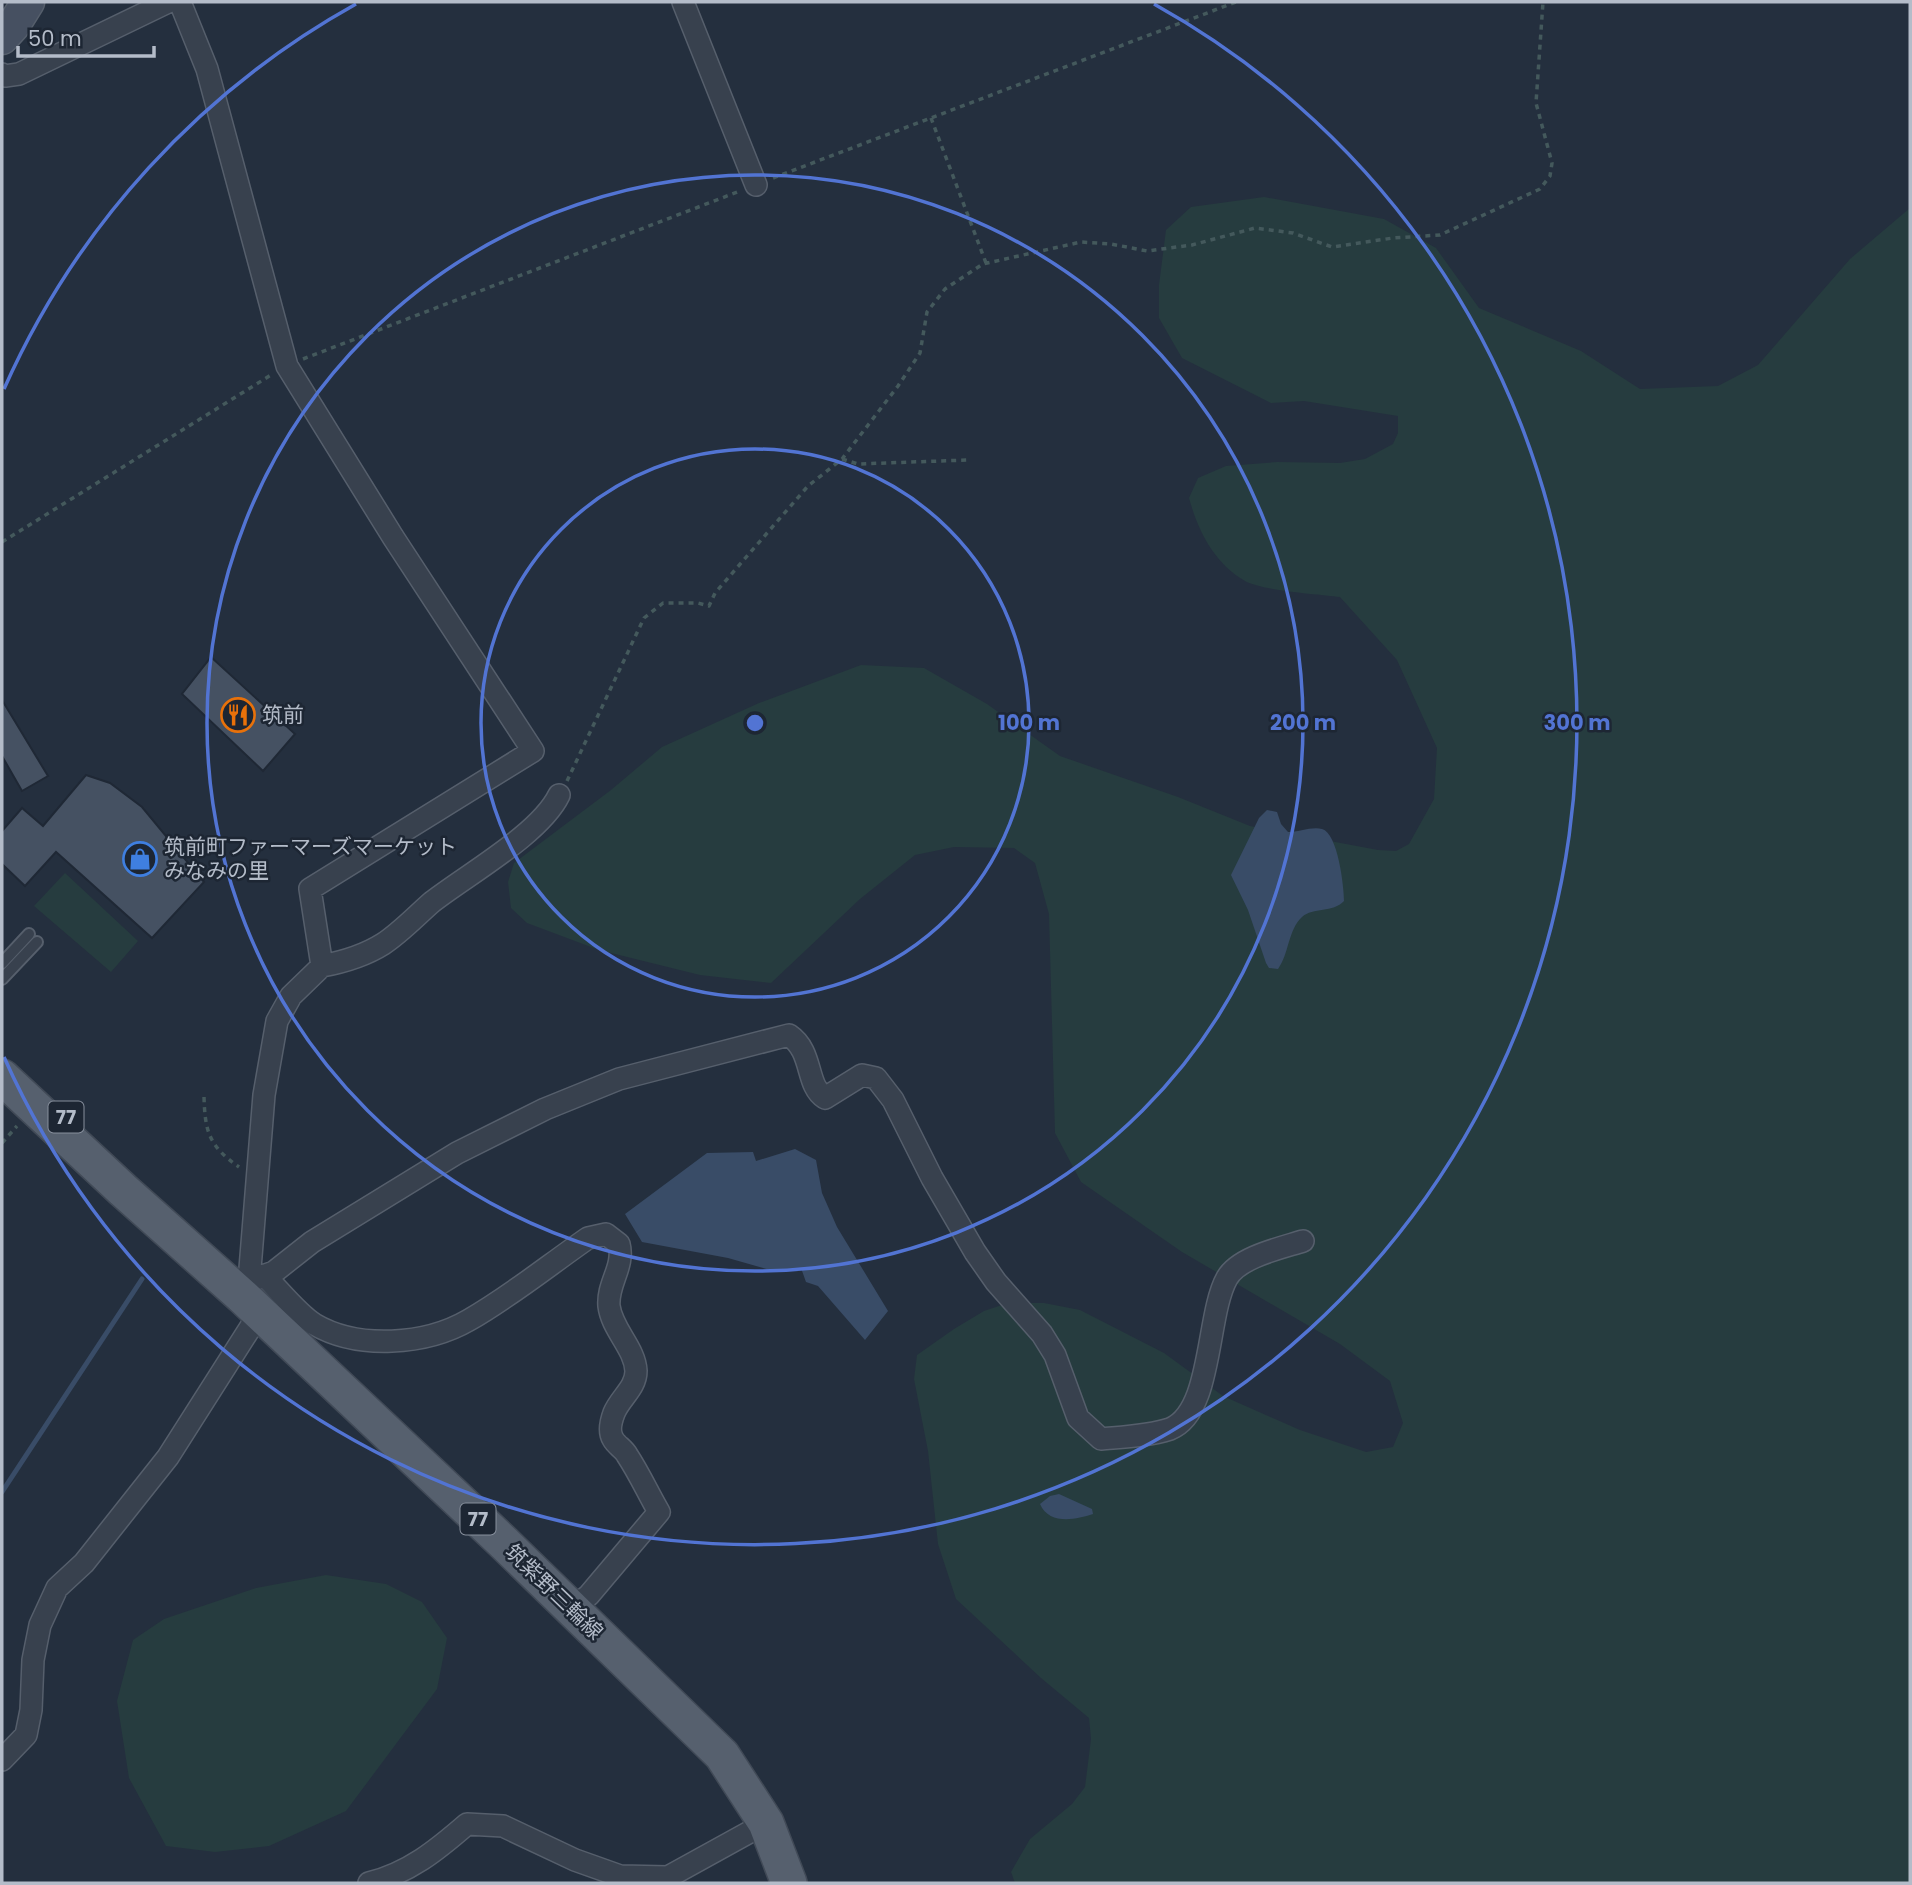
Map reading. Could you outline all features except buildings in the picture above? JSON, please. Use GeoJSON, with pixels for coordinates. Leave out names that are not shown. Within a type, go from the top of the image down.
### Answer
{"type":"FeatureCollection","features":[{"type":"Feature","properties":{"kind":"main road"},"geometry":{"type":"LineString","coordinates":[[2,38],[28,2]]}},
{"type":"Feature","properties":{"kind":"main road","name":"筑紫野三輪線"},"geometry":{"type":"LineString","coordinates":[[5,1066],[34,1108],[123,1190],[253,1292],[722,1755],[766,1823],[789,1883]]}},
{"type":"Feature","properties":{"kind":"main road","name":"筑紫野三輪線"},"geometry":{"type":"LineString","coordinates":[[5,1066],[86,1139],[123,1190]]}},
{"type":"Feature","properties":{"kind":"street"},"geometry":{"type":"LineString","coordinates":[[2,74],[19,74],[168,2]]}},
{"type":"Feature","properties":{"kind":"street"},"geometry":{"type":"LineString","coordinates":[[180,2],[207,69],[287,366],[393,537],[533,751],[310,889],[322,965]]}},
{"type":"Feature","properties":{"kind":"street"},"geometry":{"type":"LineString","coordinates":[[683,2],[756,185]]}},
{"type":"Feature","properties":{"kind":"street"},"geometry":{"type":"LineString","coordinates":[[253,1292],[257,1175],[264,1095],[277,1021],[291,996],[322,965],[346,961],[383,944],[433,902],[536,825],[554,807],[559,795]]}},
{"type":"Feature","properties":{"kind":"street"},"geometry":{"type":"LineString","coordinates":[[2,1760],[26,1735],[31,1710],[33,1661],[40,1625],[57,1588],[84,1563],[168,1457],[253,1292],[312,1242],[457,1153],[545,1109],[619,1080],[789,1035],[800,1043],[818,1093],[825,1098],[862,1075],[876,1078],[893,1100],[932,1178],[975,1252],[996,1282],[1042,1334],[1055,1355],[1078,1418],[1101,1439],[1141,1435],[1172,1428],[1191,1411],[1206,1371],[1210,1336],[1228,1277],[1252,1258],[1303,1241]]}},
{"type":"Feature","properties":{"kind":"street"},"geometry":{"type":"LineString","coordinates":[[253,1292],[313,1323],[357,1339],[415,1338],[468,1321],[588,1237],[606,1234],[620,1244],[622,1257],[611,1288],[609,1305],[614,1323],[632,1356],[636,1370],[634,1384],[616,1409],[610,1423],[612,1439],[626,1452],[659,1512],[589,1595],[572,1609]]}},
{"type":"Feature","properties":{"kind":"street"},"geometry":{"type":"LineString","coordinates":[[369,1883],[390,1878],[427,1858],[467,1824],[503,1826],[575,1860],[620,1876],[668,1877],[766,1823]]}},
{"type":"Feature","properties":{"kind":"lane"},"geometry":{"type":"LineString","coordinates":[[2,963],[33,938],[2,979]]}},
{"type":"Feature","properties":{"kind":"path"},"geometry":{"type":"LineString","coordinates":[[2,542],[287,366],[1236,2]]}},
{"type":"Feature","properties":{"kind":"path"},"geometry":{"type":"LineString","coordinates":[[559,795],[588,741],[644,618],[663,603],[698,603],[709,606],[715,593],[808,486],[842,459],[898,386],[920,353],[927,312],[945,289],[986,264],[1081,242],[1147,251],[1192,245],[1255,228],[1293,233],[1332,247],[1393,238],[1440,235],[1540,189],[1550,176],[1552,163],[1535,103],[1543,2]]}},
{"type":"Feature","properties":{"kind":"path"},"geometry":{"type":"LineString","coordinates":[[931,118],[986,264]]}},
{"type":"Feature","properties":{"kind":"path"},"geometry":{"type":"LineString","coordinates":[[842,459],[858,464],[967,460]]}},
{"type":"Feature","properties":{"kind":"path"},"geometry":{"type":"LineString","coordinates":[[204,1097],[205,1120],[211,1142],[223,1156],[257,1175]]}},
{"type":"Feature","properties":{"kind":"green space"},"geometry":{"type":"Polygon","coordinates":[[[1264,197],[1384,219],[1436,248],[1479,308],[1581,351],[1640,389],[1718,386],[1758,365],[1850,259],[1910,208],[1910,1883],[1015,1883],[1011,1872],[1030,1839],[1072,1804],[1085,1787],[1091,1739],[1089,1718],[1041,1678],[956,1599],[938,1544],[928,1451],[914,1379],[917,1355],[984,1311],[1008,1303],[1044,1303],[1080,1310],[1164,1353],[1223,1396],[1300,1430],[1366,1452],[1393,1447],[1403,1423],[1390,1381],[1340,1344],[1182,1252],[1081,1182],[1055,1133],[1049,914],[1035,863],[1014,848],[954,847],[915,855],[860,899],[771,983],[700,975],[599,950],[527,923],[511,908],[508,882],[514,863],[611,790],[662,747],[759,703],[861,665],[924,668],[987,704],[1060,756],[1178,797],[1250,826],[1378,850],[1396,851],[1409,844],[1434,799],[1437,748],[1397,660],[1340,597],[1264,587],[1234,574],[1216,556],[1202,534],[1189,498],[1198,478],[1226,466],[1277,462],[1340,463],[1365,459],[1393,444],[1398,433],[1398,416],[1304,401],[1271,403],[1182,358],[1159,318],[1159,285],[1166,230],[1191,207],[1264,197]]]}},
{"type":"Feature","properties":{"kind":"green space"},"geometry":{"type":"Polygon","coordinates":[[[65,873],[138,941],[111,972],[34,906],[65,873]]]}},
{"type":"Feature","properties":{"kind":"green space"},"geometry":{"type":"Polygon","coordinates":[[[326,1575],[386,1584],[422,1602],[447,1638],[437,1689],[346,1811],[269,1846],[215,1852],[166,1846],[129,1778],[117,1701],[133,1640],[164,1619],[256,1588],[326,1575]]]}},
{"type":"Feature","properties":{"kind":"water"},"geometry":{"type":"Polygon","coordinates":[[[1267,810],[1277,812],[1281,824],[1288,832],[1318,828],[1328,833],[1339,861],[1344,894],[1344,901],[1339,905],[1307,914],[1297,922],[1278,969],[1269,968],[1266,963],[1248,910],[1231,875],[1259,818],[1267,810]]]}},
{"type":"Feature","properties":{"kind":"water"},"geometry":{"type":"Polygon","coordinates":[[[795,1149],[816,1160],[822,1193],[837,1227],[888,1311],[865,1340],[818,1286],[806,1282],[801,1268],[777,1272],[728,1258],[642,1242],[625,1214],[707,1153],[753,1152],[756,1161],[795,1149]]]}},
{"type":"Feature","properties":{"kind":"water"},"geometry":{"type":"Polygon","coordinates":[[[1059,1494],[1092,1509],[1093,1514],[1063,1519],[1044,1511],[1040,1504],[1050,1496],[1059,1494]]]}},
{"type":"Feature","properties":{"kind":"waterway"},"geometry":{"type":"LineString","coordinates":[[2,1492],[142,1279]]}},
{"type":"Feature","properties":{"kind":"place","name":"筑前"},"geometry":{"type":"Point","coordinates":[238,715]}},
{"type":"Feature","properties":{"kind":"place","name":"筑前町ファーマーズマーケット みなみの里"},"geometry":{"type":"Point","coordinates":[140,859]}}]}
